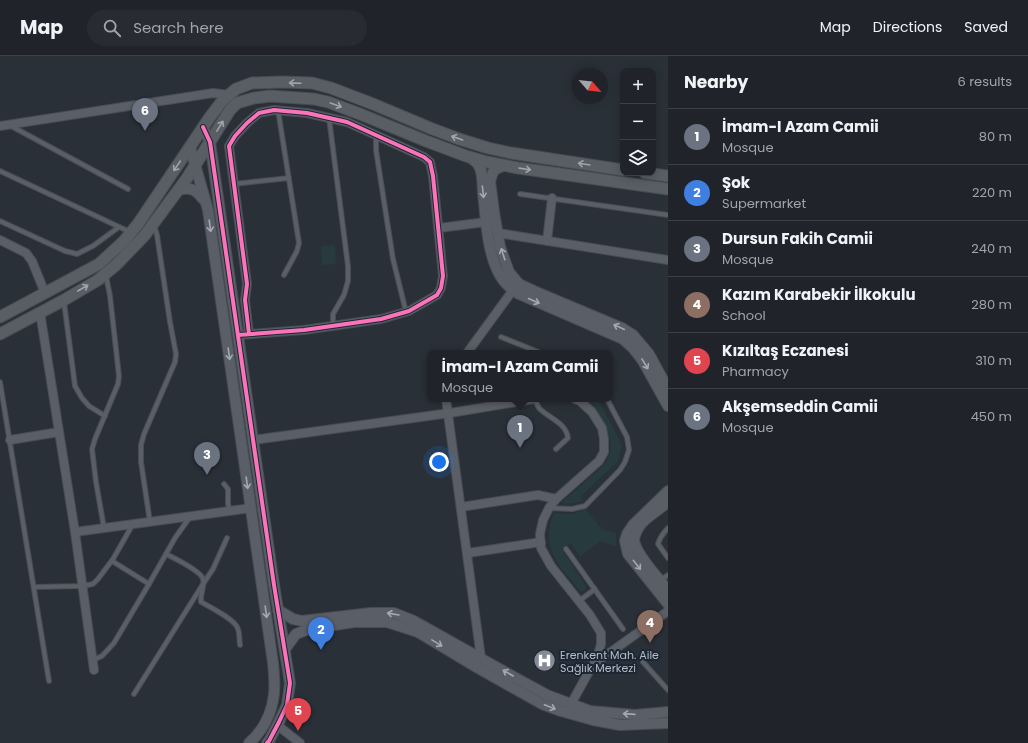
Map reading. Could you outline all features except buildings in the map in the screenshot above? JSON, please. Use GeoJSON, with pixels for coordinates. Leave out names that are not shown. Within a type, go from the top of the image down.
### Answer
{"type":"FeatureCollection","features":[{"type":"Feature","properties":{"kind":"main road"},"geometry":{"type":"LineString","coordinates":[[0,318],[99,264],[124,241],[138,224],[203,127],[223,100],[236,89],[252,83],[312,83],[331,88],[437,131],[488,148],[511,153],[620,170]]}},
{"type":"Feature","properties":{"kind":"main road"},"geometry":{"type":"LineString","coordinates":[[0,334],[98,280],[116,265],[145,235],[195,165],[230,110],[237,103],[254,98],[270,96],[291,97],[328,102],[426,141],[487,162],[668,189]]}},
{"type":"Feature","properties":{"kind":"main road"},"geometry":{"type":"LineString","coordinates":[[656,174],[668,176]]}},
{"type":"Feature","properties":{"kind":"street"},"geometry":{"type":"LineString","coordinates":[[4,125],[213,93],[229,95]]}},
{"type":"Feature","properties":{"kind":"street"},"geometry":{"type":"LineString","coordinates":[[238,335],[304,330],[381,319],[406,312],[437,295],[441,288],[443,276],[434,176],[430,162],[424,157],[347,122],[307,113],[274,110],[259,113],[247,123],[234,136],[229,146],[247,284],[245,300],[249,334]]}},
{"type":"Feature","properties":{"kind":"street"},"geometry":{"type":"LineString","coordinates":[[203,127],[210,142],[290,683],[287,705],[267,743]]}},
{"type":"Feature","properties":{"kind":"street"},"geometry":{"type":"LineString","coordinates":[[190,147],[208,210],[273,663],[274,693],[272,706],[266,722],[254,739],[249,743]]}},
{"type":"Feature","properties":{"kind":"street"},"geometry":{"type":"LineString","coordinates":[[470,157],[478,164],[481,171],[488,239],[495,265],[502,278],[518,294],[624,339],[643,361],[668,406]]}},
{"type":"Feature","properties":{"kind":"street"},"geometry":{"type":"LineString","coordinates":[[505,165],[496,168],[490,180],[500,247],[509,272],[519,284],[622,328],[633,335],[649,354],[668,389]]}},
{"type":"Feature","properties":{"kind":"street"},"geometry":{"type":"LineString","coordinates":[[178,190],[184,188],[192,189],[205,201]]}},
{"type":"Feature","properties":{"kind":"street"},"geometry":{"type":"LineString","coordinates":[[547,241],[552,198]]}},
{"type":"Feature","properties":{"kind":"street"},"geometry":{"type":"LineString","coordinates":[[439,228],[486,222]]}},
{"type":"Feature","properties":{"kind":"street"},"geometry":{"type":"LineString","coordinates":[[498,233],[668,260]]}},
{"type":"Feature","properties":{"kind":"street"},"geometry":{"type":"LineString","coordinates":[[0,240],[26,253],[32,261],[45,293]]}},
{"type":"Feature","properties":{"kind":"street"},"geometry":{"type":"LineString","coordinates":[[469,350],[513,290]]}},
{"type":"Feature","properties":{"kind":"street"},"geometry":{"type":"LineString","coordinates":[[40,312],[75,532],[94,670]]}},
{"type":"Feature","properties":{"kind":"street"},"geometry":{"type":"LineString","coordinates":[[446,402],[468,553],[481,658]]}},
{"type":"Feature","properties":{"kind":"street"},"geometry":{"type":"LineString","coordinates":[[253,440],[515,402]]}},
{"type":"Feature","properties":{"kind":"street"},"geometry":{"type":"LineString","coordinates":[[571,704],[598,655],[601,644],[601,633],[590,615],[551,566],[541,548],[540,534],[543,520],[549,508],[556,499],[599,461],[604,452],[602,428],[592,412],[580,402]]}},
{"type":"Feature","properties":{"kind":"street"},"geometry":{"type":"LineString","coordinates":[[10,440],[59,432]]}},
{"type":"Feature","properties":{"kind":"street"},"geometry":{"type":"LineString","coordinates":[[668,491],[633,525],[627,534],[625,541],[628,554],[668,604]]}},
{"type":"Feature","properties":{"kind":"street"},"geometry":{"type":"LineString","coordinates":[[461,507],[538,496],[556,499]]}},
{"type":"Feature","properties":{"kind":"street"},"geometry":{"type":"LineString","coordinates":[[668,502],[642,524],[634,538],[635,546],[639,553],[664,578],[668,590]]}},
{"type":"Feature","properties":{"kind":"street"},"geometry":{"type":"LineString","coordinates":[[75,532],[251,508]]}},
{"type":"Feature","properties":{"kind":"street"},"geometry":{"type":"LineString","coordinates":[[468,553],[541,542]]}},
{"type":"Feature","properties":{"kind":"street"},"geometry":{"type":"LineString","coordinates":[[278,610],[293,619],[302,621],[371,613],[394,613],[414,621],[547,695],[590,711],[635,715],[668,712]]}},
{"type":"Feature","properties":{"kind":"street"},"geometry":{"type":"LineString","coordinates":[[592,665],[668,611]]}},
{"type":"Feature","properties":{"kind":"street"},"geometry":{"type":"LineString","coordinates":[[285,649],[296,634],[309,629],[354,622],[387,622],[418,632],[542,704],[561,711],[593,720],[620,725],[668,723]]}},
{"type":"Feature","properties":{"kind":"street"},"geometry":{"type":"LineString","coordinates":[[277,725],[300,743]]}},
{"type":"Feature","properties":{"kind":"lane"},"geometry":{"type":"LineString","coordinates":[[278,110],[299,243],[297,251],[284,275]]}},
{"type":"Feature","properties":{"kind":"lane"},"geometry":{"type":"LineString","coordinates":[[329,118],[348,266],[348,281],[344,295],[333,314],[333,326]]}},
{"type":"Feature","properties":{"kind":"lane"},"geometry":{"type":"LineString","coordinates":[[4,125],[128,189]]}},
{"type":"Feature","properties":{"kind":"lane"},"geometry":{"type":"LineString","coordinates":[[376,135],[376,150],[393,259],[406,312]]}},
{"type":"Feature","properties":{"kind":"lane"},"geometry":{"type":"LineString","coordinates":[[0,171],[131,233]]}},
{"type":"Feature","properties":{"kind":"lane"},"geometry":{"type":"LineString","coordinates":[[234,184],[289,178]]}},
{"type":"Feature","properties":{"kind":"lane"},"geometry":{"type":"LineString","coordinates":[[520,194],[668,214]]}},
{"type":"Feature","properties":{"kind":"lane"},"geometry":{"type":"LineString","coordinates":[[0,221],[65,251],[77,254],[92,246],[118,227]]}},
{"type":"Feature","properties":{"kind":"lane"},"geometry":{"type":"LineString","coordinates":[[150,522],[141,462],[141,445],[144,434],[175,362],[176,354],[154,222]]}},
{"type":"Feature","properties":{"kind":"lane"},"geometry":{"type":"LineString","coordinates":[[104,528],[92,449],[94,439],[118,384],[119,376],[106,274]]}},
{"type":"Feature","properties":{"kind":"lane"},"geometry":{"type":"LineString","coordinates":[[64,300],[75,386],[89,406],[104,416]]}},
{"type":"Feature","properties":{"kind":"lane"},"geometry":{"type":"LineString","coordinates":[[501,337],[529,350]]}},
{"type":"Feature","properties":{"kind":"lane"},"geometry":{"type":"LineString","coordinates":[[0,382],[49,681]]}},
{"type":"Feature","properties":{"kind":"lane"},"geometry":{"type":"LineString","coordinates":[[536,402],[539,408],[562,425],[567,432],[568,438],[556,449]]}},
{"type":"Feature","properties":{"kind":"lane"},"geometry":{"type":"LineString","coordinates":[[549,508],[572,510],[586,506],[620,470],[629,450],[627,437],[609,402]]}},
{"type":"Feature","properties":{"kind":"lane"},"geometry":{"type":"LineString","coordinates":[[224,484],[228,489],[228,504],[230,511]]}},
{"type":"Feature","properties":{"kind":"lane"},"geometry":{"type":"LineString","coordinates":[[93,660],[102,656],[114,643],[175,538],[191,516]]}},
{"type":"Feature","properties":{"kind":"lane"},"geometry":{"type":"LineString","coordinates":[[34,587],[82,586],[93,584],[112,561],[133,524]]}},
{"type":"Feature","properties":{"kind":"lane"},"geometry":{"type":"LineString","coordinates":[[668,528],[659,539],[658,544],[668,558]]}},
{"type":"Feature","properties":{"kind":"lane"},"geometry":{"type":"LineString","coordinates":[[134,694],[213,569],[227,538]]}},
{"type":"Feature","properties":{"kind":"lane"},"geometry":{"type":"LineString","coordinates":[[566,549],[623,629]]}},
{"type":"Feature","properties":{"kind":"lane"},"geometry":{"type":"LineString","coordinates":[[166,554],[200,574],[203,579],[200,596],[201,602],[226,616],[236,624],[239,629],[240,645]]}},
{"type":"Feature","properties":{"kind":"lane"},"geometry":{"type":"LineString","coordinates":[[112,561],[149,584]]}},
{"type":"Feature","properties":{"kind":"lane"},"geometry":{"type":"LineString","coordinates":[[579,601],[594,589]]}},
{"type":"Feature","properties":{"kind":"lane"},"geometry":{"type":"LineString","coordinates":[[643,662],[668,690]]}},
{"type":"Feature","properties":{"kind":"green space"},"geometry":{"type":"Polygon","coordinates":[[[335,245],[336,264],[322,265],[321,246],[335,245]]]}},
{"type":"Feature","properties":{"kind":"green space"},"geometry":{"type":"Polygon","coordinates":[[[588,402],[600,402],[622,445],[618,461],[580,497],[583,501],[568,504],[561,503],[600,469],[610,454],[611,445],[609,436],[599,416],[588,402]]]}},
{"type":"Feature","properties":{"kind":"green space"},"geometry":{"type":"Polygon","coordinates":[[[585,509],[603,530],[616,533],[616,547],[601,541],[580,556],[571,543],[562,549],[587,588],[581,592],[559,565],[550,547],[549,537],[550,526],[554,513],[572,513],[585,509]]]}},
{"type":"Feature","properties":{"kind":"cycle path"},"geometry":{"type":"LineString","coordinates":[[238,335],[304,330],[381,319],[409,311],[437,295],[441,288],[443,276],[433,176],[430,162],[424,157],[347,122],[307,113],[274,110],[259,113],[247,123],[235,136],[229,146],[247,284],[245,300],[249,334]]}},
{"type":"Feature","properties":{"kind":"cycle path"},"geometry":{"type":"LineString","coordinates":[[203,127],[210,142],[274,585],[290,683],[287,705],[267,743]]}},
{"type":"Feature","properties":{"kind":"place","name":"Akşemseddin Camii"},"geometry":{"type":"Point","coordinates":[145,131]}},
{"type":"Feature","properties":{"kind":"place","name":"İmam-I Azam Camii"},"geometry":{"type":"Point","coordinates":[520,448]}},
{"type":"Feature","properties":{"kind":"place","name":"Dursun Fakih Camii"},"geometry":{"type":"Point","coordinates":[207,475]}},
{"type":"Feature","properties":{"kind":"place","name":"Kazım Karabekir İlkokulu"},"geometry":{"type":"Point","coordinates":[650,643]}},
{"type":"Feature","properties":{"kind":"place","name":"Şok"},"geometry":{"type":"Point","coordinates":[321,650]}},
{"type":"Feature","properties":{"kind":"place","name":"Erenkent Mah. Aile Sağlık Merkezi"},"geometry":{"type":"Point","coordinates":[544,661]}},
{"type":"Feature","properties":{"kind":"place","name":"Kızıltaş Eczanesi"},"geometry":{"type":"Point","coordinates":[298,731]}}]}
